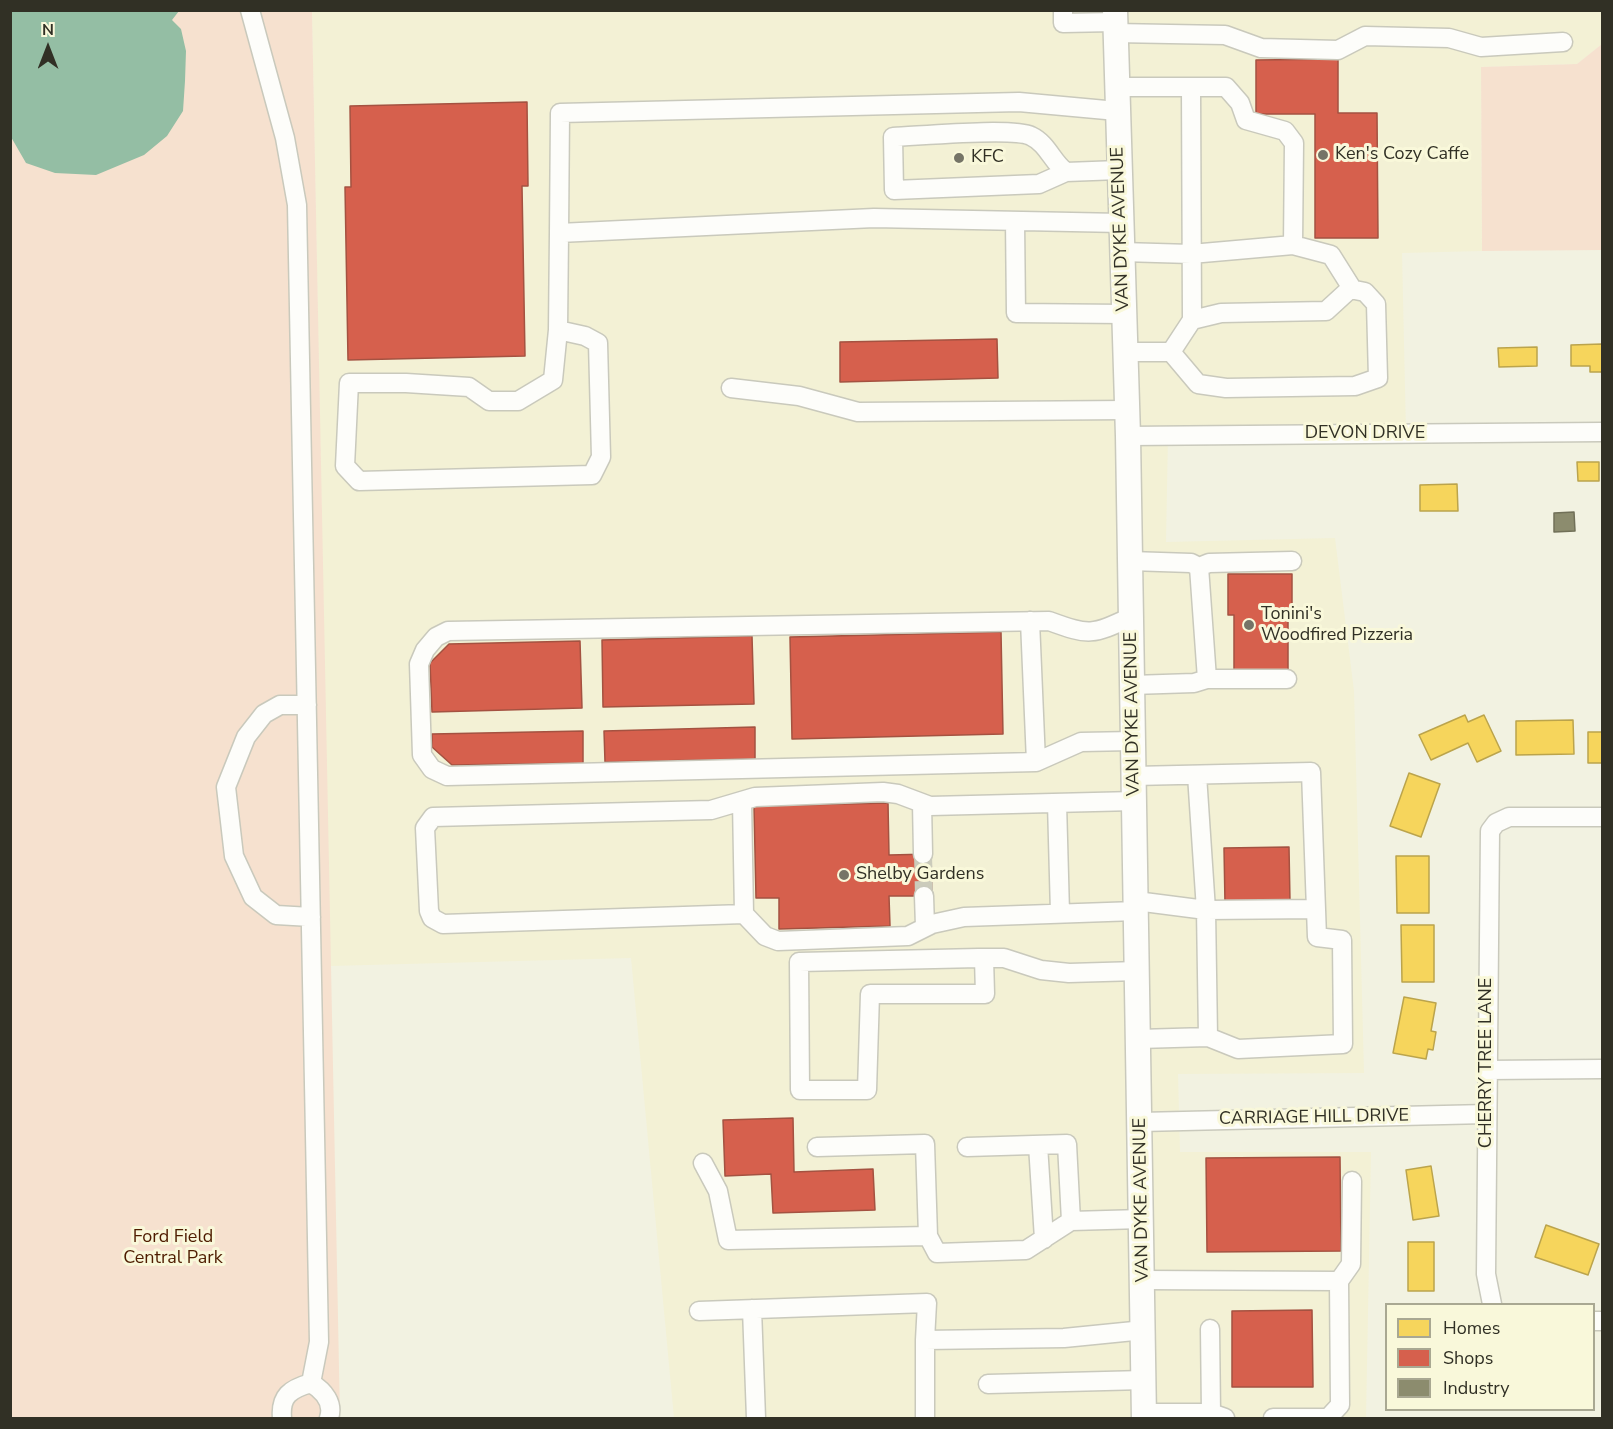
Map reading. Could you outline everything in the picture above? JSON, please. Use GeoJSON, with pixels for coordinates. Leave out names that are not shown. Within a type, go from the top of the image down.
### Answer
{"type":"FeatureCollection","features":[{"type":"Feature","properties":{"kind":"main road","name":"VAN DYKE AVENUE"},"geometry":{"type":"LineString","coordinates":[[1115,22],[1128,436],[1144,1416]]}},
{"type":"Feature","properties":{"kind":"street"},"geometry":{"type":"LineString","coordinates":[[250,10],[285,138],[297,205],[319,1342],[311,1383]]}},
{"type":"Feature","properties":{"kind":"street"},"geometry":{"type":"LineString","coordinates":[[1063,10],[1063,23],[1115,22],[1225,35],[1241,43],[1272,49],[1338,50],[1365,36],[1449,38],[1481,47],[1563,42]]}},
{"type":"Feature","properties":{"kind":"street"},"geometry":{"type":"LineString","coordinates":[[1116,87],[1226,87],[1240,103],[1246,120],[1285,131],[1294,143],[1293,245]]}},
{"type":"Feature","properties":{"kind":"street"},"geometry":{"type":"LineString","coordinates":[[1171,352],[1192,320],[1191,87]]}},
{"type":"Feature","properties":{"kind":"street"},"geometry":{"type":"LineString","coordinates":[[558,330],[585,336],[598,343],[601,457],[592,475],[359,481],[345,466],[349,383],[406,383],[469,387],[489,401],[518,401],[553,380],[558,330],[560,113],[1020,102],[1117,111]]}},
{"type":"Feature","properties":{"kind":"street"},"geometry":{"type":"LineString","coordinates":[[892,105],[894,190],[1039,184],[1066,172],[1119,170]]}},
{"type":"Feature","properties":{"kind":"street"},"geometry":{"type":"LineString","coordinates":[[893,137],[1010,133],[1030,135],[1048,149],[1058,166],[1066,172]]}},
{"type":"Feature","properties":{"kind":"street"},"geometry":{"type":"LineString","coordinates":[[559,233],[874,218],[1121,223]]}},
{"type":"Feature","properties":{"kind":"street"},"geometry":{"type":"LineString","coordinates":[[1015,221],[1016,313],[1124,314]]}},
{"type":"Feature","properties":{"kind":"street"},"geometry":{"type":"LineString","coordinates":[[1122,252],[1191,254],[1293,245],[1331,255],[1353,290]]}},
{"type":"Feature","properties":{"kind":"street"},"geometry":{"type":"LineString","coordinates":[[1125,352],[1171,352],[1198,384],[1226,388],[1355,386],[1378,378],[1377,304],[1365,292],[1350,289],[1326,311],[1221,313],[1192,320]]}},
{"type":"Feature","properties":{"kind":"street"},"geometry":{"type":"LineString","coordinates":[[731,388],[799,396],[858,412],[1127,410]]}},
{"type":"Feature","properties":{"kind":"street","name":"DEVON DRIVE"},"geometry":{"type":"LineString","coordinates":[[1128,436],[1602,432]]}},
{"type":"Feature","properties":{"kind":"street"},"geometry":{"type":"LineString","coordinates":[[1130,561],[1191,563],[1199,567],[1209,563],[1292,561]]}},
{"type":"Feature","properties":{"kind":"street"},"geometry":{"type":"LineString","coordinates":[[1199,567],[1207,679]]}},
{"type":"Feature","properties":{"kind":"street"},"geometry":{"type":"LineString","coordinates":[[1131,617],[1100,631],[1084,633],[1049,621],[448,632],[436,637],[424,650],[419,664],[422,755],[432,768],[447,777],[1036,762],[1081,742],[1133,741]]}},
{"type":"Feature","properties":{"kind":"street"},"geometry":{"type":"LineString","coordinates":[[1030,621],[1036,762]]}},
{"type":"Feature","properties":{"kind":"street"},"geometry":{"type":"LineString","coordinates":[[1132,685],[1194,683],[1207,679],[1287,679]]}},
{"type":"Feature","properties":{"kind":"street"},"geometry":{"type":"LineString","coordinates":[[307,705],[280,705],[264,714],[246,736],[226,787],[234,856],[253,897],[276,915],[310,917]]}},
{"type":"Feature","properties":{"kind":"street"},"geometry":{"type":"LineString","coordinates":[[1134,776],[1311,772],[1317,937],[1342,940],[1343,1044],[1238,1049],[1208,1038],[1139,1039]]}},
{"type":"Feature","properties":{"kind":"street"},"geometry":{"type":"LineString","coordinates":[[1197,775],[1206,910],[1208,1038]]}},
{"type":"Feature","properties":{"kind":"street"},"geometry":{"type":"LineString","coordinates":[[744,914],[443,924],[432,918],[429,911],[424,828],[433,817],[711,810],[755,797],[883,792],[898,794],[930,806],[1135,801]]}},
{"type":"Feature","properties":{"kind":"street"},"geometry":{"type":"LineString","coordinates":[[742,801],[744,914],[765,936],[778,941],[908,936],[925,927],[964,917],[1060,913],[1136,906],[1206,910],[1316,909]]}},
{"type":"Feature","properties":{"kind":"street"},"geometry":{"type":"LineString","coordinates":[[922,803],[923,854]]}},
{"type":"Feature","properties":{"kind":"street"},"geometry":{"type":"LineString","coordinates":[[1057,803],[1060,913]]}},
{"type":"Feature","properties":{"kind":"street","name":"CHERRY TREE LANE"},"geometry":{"type":"LineString","coordinates":[[1492,1303],[1486,1274],[1489,838],[1496,823],[1509,817],[1602,817]]}},
{"type":"Feature","properties":{"kind":"street"},"geometry":{"type":"LineString","coordinates":[[924,896],[925,927]]}},
{"type":"Feature","properties":{"kind":"street"},"geometry":{"type":"LineString","coordinates":[[984,958],[985,993],[870,994],[867,1090],[800,1090],[799,962],[984,958],[1004,958],[1041,970],[1060,972],[1137,971]]}},
{"type":"Feature","properties":{"kind":"street"},"geometry":{"type":"LineString","coordinates":[[1487,1070],[1602,1069]]}},
{"type":"Feature","properties":{"kind":"street","name":"CARRIAGE HILL DRIVE"},"geometry":{"type":"LineString","coordinates":[[1140,1122],[1487,1114]]}},
{"type":"Feature","properties":{"kind":"street"},"geometry":{"type":"LineString","coordinates":[[817,1147],[925,1144],[928,1236],[937,1253],[1026,1250],[1071,1221],[1142,1219]]}},
{"type":"Feature","properties":{"kind":"street"},"geometry":{"type":"LineString","coordinates":[[967,1147],[1067,1144],[1071,1221]]}},
{"type":"Feature","properties":{"kind":"street"},"geometry":{"type":"LineString","coordinates":[[1038,1145],[1044,1239]]}},
{"type":"Feature","properties":{"kind":"street"},"geometry":{"type":"LineString","coordinates":[[703,1163],[718,1191],[728,1240],[928,1236]]}},
{"type":"Feature","properties":{"kind":"street"},"geometry":{"type":"LineString","coordinates":[[1273,1419],[1328,1418],[1340,1405],[1339,1281],[1351,1264],[1352,1180]]}},
{"type":"Feature","properties":{"kind":"street"},"geometry":{"type":"LineString","coordinates":[[1143,1280],[1339,1281]]}},
{"type":"Feature","properties":{"kind":"street"},"geometry":{"type":"LineString","coordinates":[[699,1311],[927,1303],[925,1419]]}},
{"type":"Feature","properties":{"kind":"street"},"geometry":{"type":"LineString","coordinates":[[753,1309],[756,1419]]}},
{"type":"Feature","properties":{"kind":"street"},"geometry":{"type":"LineString","coordinates":[[1144,1416],[1218,1416],[1210,1329]]}},
{"type":"Feature","properties":{"kind":"street"},"geometry":{"type":"LineString","coordinates":[[925,1340],[1064,1338],[1144,1330]]}},
{"type":"Feature","properties":{"kind":"street"},"geometry":{"type":"LineString","coordinates":[[988,1384],[1144,1380]]}},
{"type":"Feature","properties":{"kind":"street"},"geometry":{"type":"LineString","coordinates":[[282,1419],[281,1406],[285,1396],[294,1388],[311,1383],[322,1390],[328,1400],[329,1419]]}},
{"type":"Feature","properties":{"kind":"shaded area"},"geometry":{"type":"Polygon","coordinates":[[[10,11],[179,11],[172,20],[181,29],[186,51],[183,111],[167,136],[144,155],[96,175],[55,173],[26,163],[11,137],[10,11]]]}},
{"type":"Feature","properties":{"kind":"shaded area"},"geometry":{"type":"Polygon","coordinates":[[[312,11],[1602,11],[1602,44],[1577,64],[1481,67],[1482,251],[1402,253],[1406,433],[1168,435],[1166,542],[1335,538],[1354,691],[1364,1073],[1178,1074],[1180,1152],[1371,1152],[1366,1418],[674,1418],[631,958],[330,966],[312,11]]]}},
{"type":"Feature","properties":{"kind":"green space","name":"Ford Field Central Park"},"geometry":{"type":"Polygon","coordinates":[[[10,11],[312,11],[340,1418],[11,1418],[10,11]]]}},
{"type":"Feature","properties":{"kind":"green space"},"geometry":{"type":"Polygon","coordinates":[[[1602,44],[1602,250],[1482,251],[1481,67],[1577,64],[1602,44]]]}},
{"type":"Feature","properties":{"kind":"building: Homes"},"geometry":{"type":"Polygon","coordinates":[[[1602,344],[1602,372],[1590,372],[1590,366],[1571,366],[1571,345],[1602,344]]]}},
{"type":"Feature","properties":{"kind":"building: Homes"},"geometry":{"type":"Polygon","coordinates":[[[1537,347],[1537,366],[1499,367],[1498,348],[1537,347]]]}},
{"type":"Feature","properties":{"kind":"building: Homes"},"geometry":{"type":"Polygon","coordinates":[[[1577,462],[1599,462],[1599,481],[1578,481],[1577,462]]]}},
{"type":"Feature","properties":{"kind":"building: Homes"},"geometry":{"type":"Polygon","coordinates":[[[1457,484],[1458,511],[1420,511],[1420,485],[1457,484]]]}},
{"type":"Feature","properties":{"kind":"building: Homes"},"geometry":{"type":"Polygon","coordinates":[[[1465,715],[1468,722],[1484,715],[1501,751],[1477,762],[1468,743],[1431,760],[1419,735],[1465,715]]]}},
{"type":"Feature","properties":{"kind":"building: Homes"},"geometry":{"type":"Polygon","coordinates":[[[1573,720],[1574,754],[1516,755],[1516,721],[1573,720]]]}},
{"type":"Feature","properties":{"kind":"building: Homes"},"geometry":{"type":"Polygon","coordinates":[[[1588,732],[1602,732],[1602,763],[1588,763],[1588,732]]]}},
{"type":"Feature","properties":{"kind":"building: Homes"},"geometry":{"type":"Polygon","coordinates":[[[1409,773],[1440,784],[1421,837],[1390,826],[1409,773]]]}},
{"type":"Feature","properties":{"kind":"building: Homes"},"geometry":{"type":"Polygon","coordinates":[[[1396,856],[1429,856],[1429,913],[1397,913],[1396,856]]]}},
{"type":"Feature","properties":{"kind":"building: Homes"},"geometry":{"type":"Polygon","coordinates":[[[1401,925],[1434,925],[1434,982],[1402,982],[1401,925]]]}},
{"type":"Feature","properties":{"kind":"building: Homes"},"geometry":{"type":"Polygon","coordinates":[[[1404,997],[1436,1003],[1431,1031],[1436,1032],[1433,1050],[1428,1049],[1426,1059],[1393,1053],[1404,997]]]}},
{"type":"Feature","properties":{"kind":"building: Homes"},"geometry":{"type":"Polygon","coordinates":[[[1431,1166],[1439,1216],[1413,1220],[1406,1170],[1431,1166]]]}},
{"type":"Feature","properties":{"kind":"building: Homes"},"geometry":{"type":"Polygon","coordinates":[[[1546,1225],[1599,1244],[1588,1275],[1535,1257],[1546,1225]]]}},
{"type":"Feature","properties":{"kind":"building: Homes"},"geometry":{"type":"Polygon","coordinates":[[[1408,1242],[1434,1242],[1434,1291],[1408,1291],[1408,1242]]]}},
{"type":"Feature","properties":{"kind":"building: Shops"},"geometry":{"type":"Polygon","coordinates":[[[1338,59],[1338,113],[1377,113],[1378,238],[1315,238],[1315,114],[1256,114],[1256,60],[1338,59]]]}},
{"type":"Feature","properties":{"kind":"building: Shops"},"geometry":{"type":"Polygon","coordinates":[[[527,102],[528,186],[522,186],[525,356],[348,360],[345,187],[351,187],[350,106],[527,102]]]}},
{"type":"Feature","properties":{"kind":"building: Shops"},"geometry":{"type":"Polygon","coordinates":[[[997,339],[998,378],[840,382],[840,342],[997,339]]]}},
{"type":"Feature","properties":{"kind":"building: Shops"},"geometry":{"type":"Polygon","coordinates":[[[1228,574],[1292,574],[1292,613],[1288,613],[1288,672],[1234,673],[1234,615],[1228,615],[1228,574]]]}},
{"type":"Feature","properties":{"kind":"building: Shops"},"geometry":{"type":"Polygon","coordinates":[[[1001,632],[1003,734],[792,739],[790,637],[1001,632]]]}},
{"type":"Feature","properties":{"kind":"building: Shops"},"geometry":{"type":"Polygon","coordinates":[[[752,636],[754,704],[603,707],[602,640],[752,636]]]}},
{"type":"Feature","properties":{"kind":"building: Shops"},"geometry":{"type":"Polygon","coordinates":[[[580,641],[582,708],[432,712],[430,663],[449,644],[580,641]]]}},
{"type":"Feature","properties":{"kind":"building: Shops"},"geometry":{"type":"Polygon","coordinates":[[[755,727],[755,759],[605,762],[604,731],[755,727]]]}},
{"type":"Feature","properties":{"kind":"building: Shops"},"geometry":{"type":"Polygon","coordinates":[[[583,731],[583,763],[452,765],[432,747],[432,734],[583,731]]]}},
{"type":"Feature","properties":{"kind":"building: Shops","name":"Shelby Gardens"},"geometry":{"type":"Polygon","coordinates":[[[888,803],[889,855],[931,854],[932,896],[889,896],[890,926],[779,929],[779,898],[756,898],[754,806],[888,803]]]}},
{"type":"Feature","properties":{"kind":"building: Shops"},"geometry":{"type":"Polygon","coordinates":[[[1289,847],[1290,902],[1225,904],[1224,848],[1289,847]]]}},
{"type":"Feature","properties":{"kind":"building: Shops"},"geometry":{"type":"Polygon","coordinates":[[[793,1118],[794,1172],[873,1169],[875,1210],[773,1213],[771,1174],[725,1176],[723,1120],[793,1118]]]}},
{"type":"Feature","properties":{"kind":"building: Shops"},"geometry":{"type":"Polygon","coordinates":[[[1340,1157],[1341,1251],[1207,1252],[1206,1158],[1340,1157]]]}},
{"type":"Feature","properties":{"kind":"building: Shops"},"geometry":{"type":"Polygon","coordinates":[[[1312,1310],[1313,1387],[1232,1387],[1232,1311],[1312,1310]]]}},
{"type":"Feature","properties":{"kind":"building: Industry"},"geometry":{"type":"Polygon","coordinates":[[[1574,512],[1575,531],[1554,532],[1554,513],[1574,512]]]}},
{"type":"Feature","properties":{"kind":"tunnel"},"geometry":{"type":"LineString","coordinates":[[923,854],[924,896]]}},
{"type":"Feature","properties":{"kind":"place","name":"Ken's Cozy Caffe"},"geometry":{"type":"Point","coordinates":[1323,155]}},
{"type":"Feature","properties":{"kind":"place","name":"KFC"},"geometry":{"type":"Point","coordinates":[959,158]}},
{"type":"Feature","properties":{"kind":"place","name":"Tonini's Woodfired Pizzeria"},"geometry":{"type":"Point","coordinates":[1249,625]}},
{"type":"Feature","properties":{"kind":"place","name":"Shelby Gardens"},"geometry":{"type":"Point","coordinates":[844,875]}}]}
